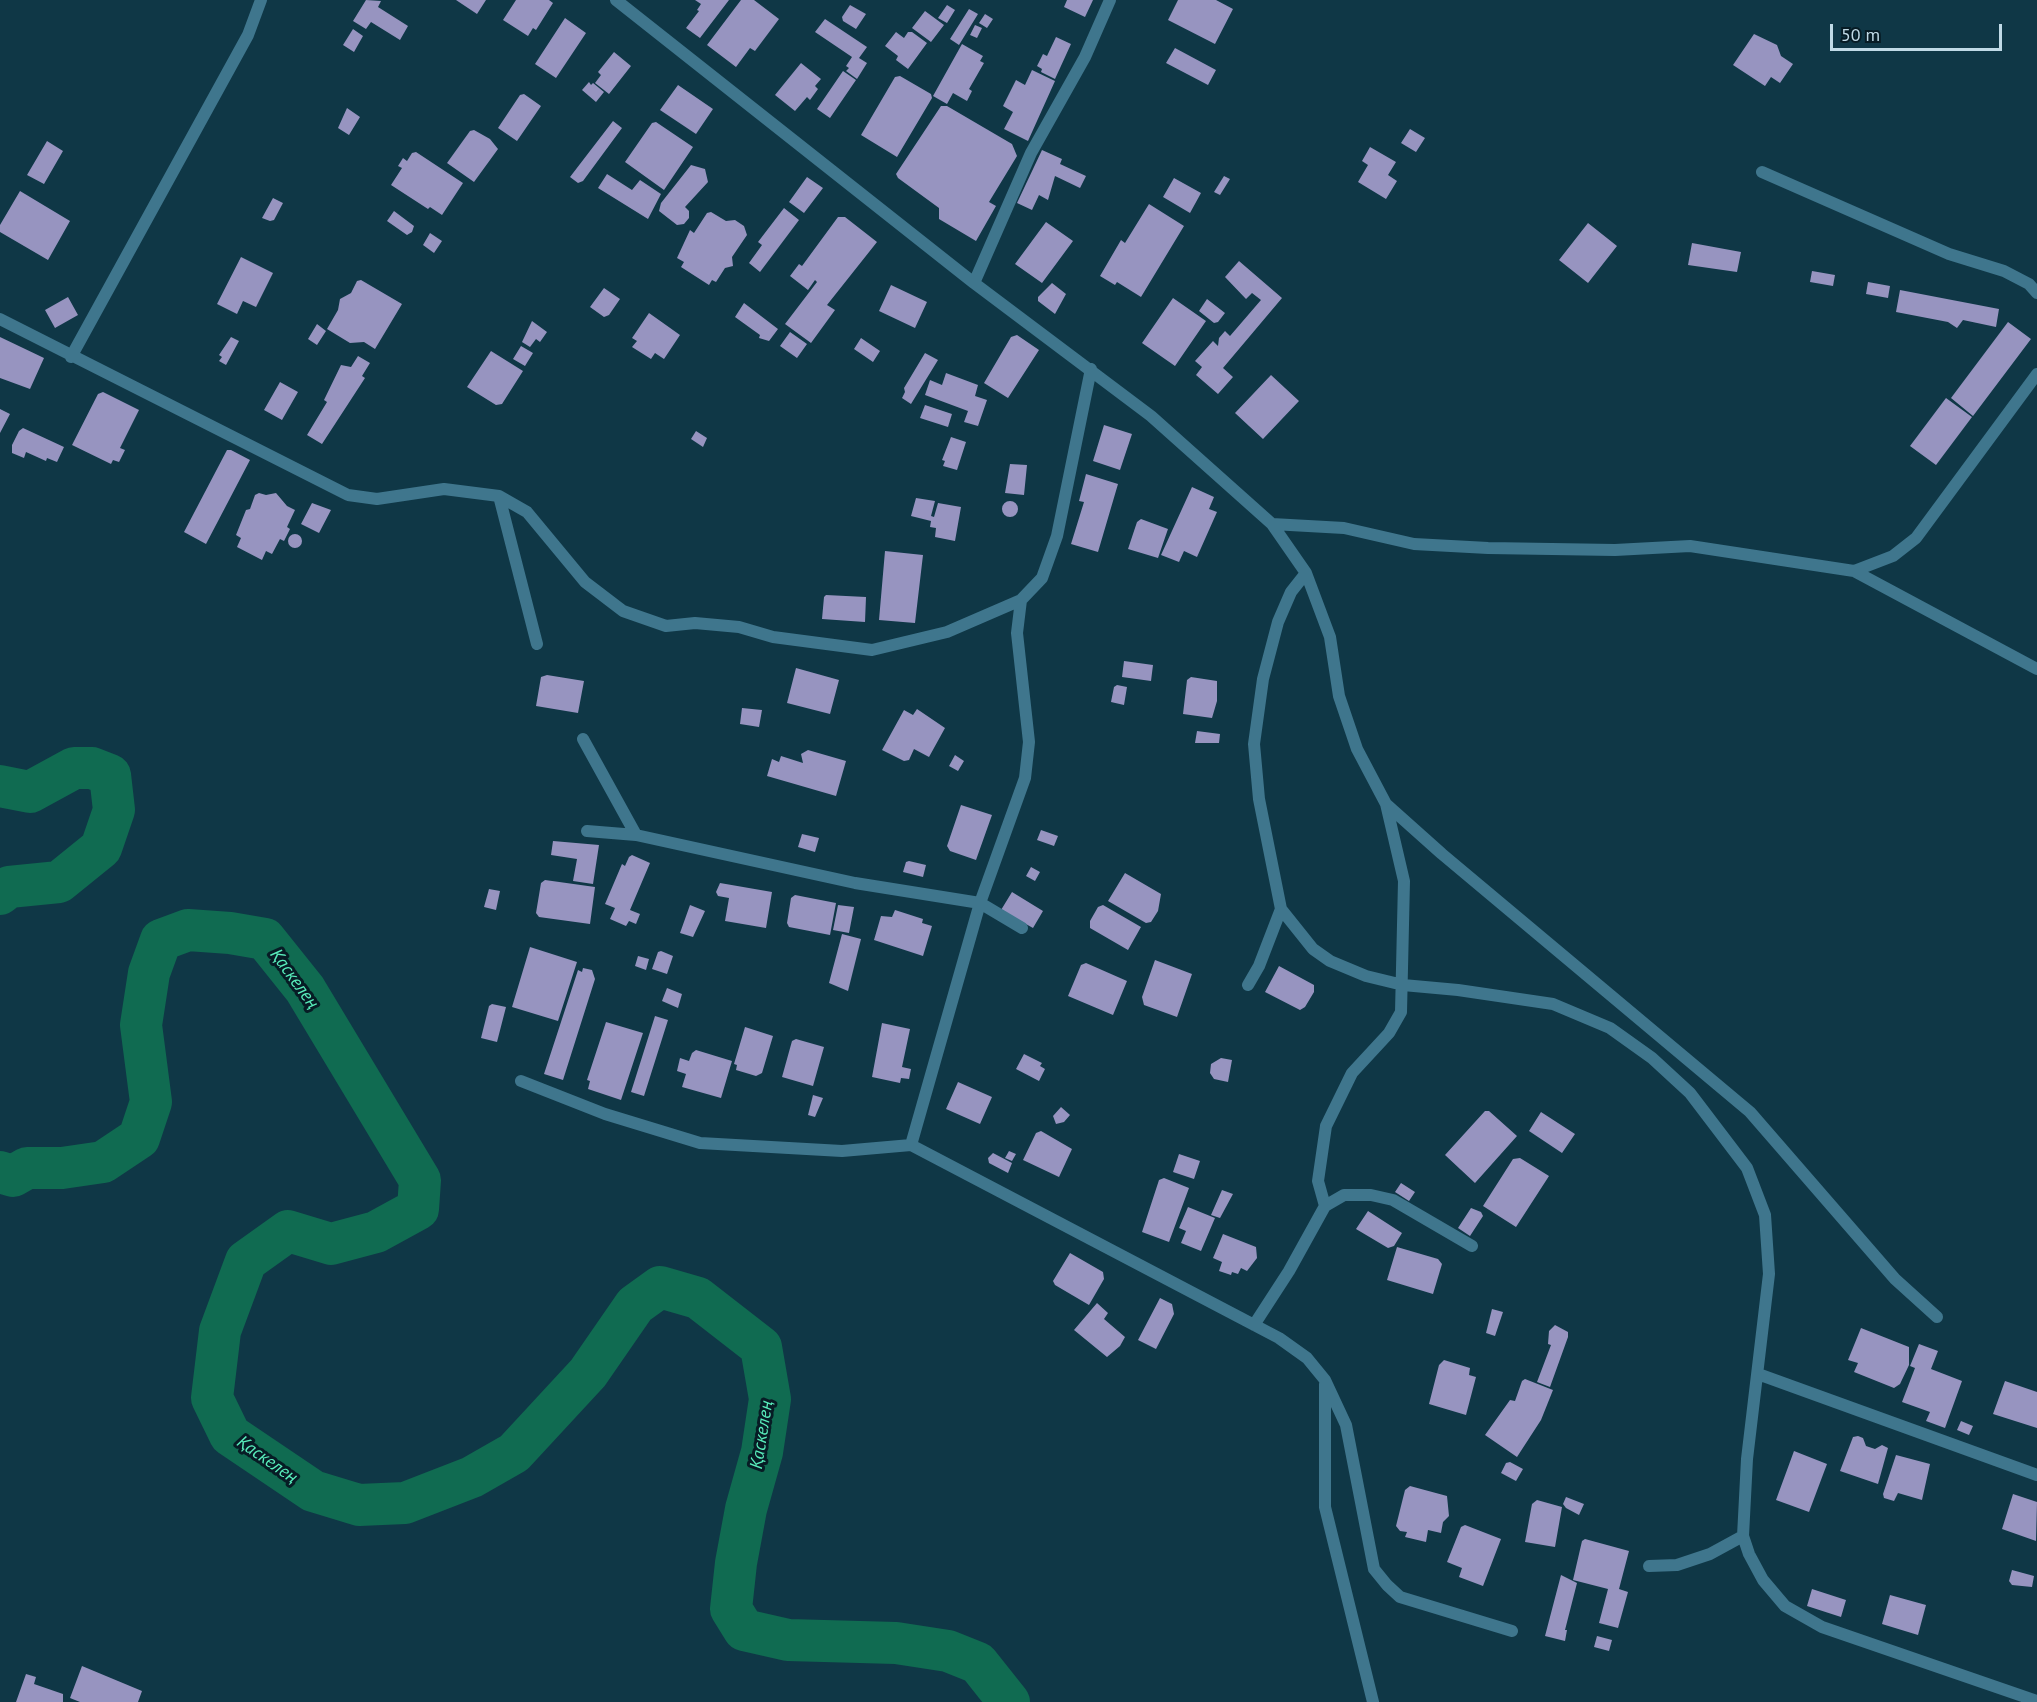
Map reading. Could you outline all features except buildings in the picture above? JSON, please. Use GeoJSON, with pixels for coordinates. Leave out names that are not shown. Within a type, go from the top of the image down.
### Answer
{"type":"FeatureCollection","features":[{"type":"Feature","properties":{"kind":"street"},"geometry":{"type":"LineString","coordinates":[[71,357],[248,35],[261,0]]}},
{"type":"Feature","properties":{"kind":"street"},"geometry":{"type":"LineString","coordinates":[[616,0],[975,283],[1151,416],[1272,524],[1306,573],[1330,637],[1339,696],[1357,749],[1386,804],[1404,881],[1401,1012],[1389,1033],[1352,1073],[1326,1126],[1318,1181],[1325,1206]]}},
{"type":"Feature","properties":{"kind":"street"},"geometry":{"type":"LineString","coordinates":[[975,283],[1031,153],[1085,57],[1110,0]]}},
{"type":"Feature","properties":{"kind":"street"},"geometry":{"type":"LineString","coordinates":[[1762,172],[1949,254],[2004,271],[2029,284],[2037,292]]}},
{"type":"Feature","properties":{"kind":"street"},"geometry":{"type":"LineString","coordinates":[[0,319],[71,357],[348,495],[377,499],[444,489],[499,496],[527,512],[585,582],[623,611],[666,626],[695,622],[739,627],[773,638],[872,650],[947,632],[1021,600],[1042,578],[1057,536],[1091,369]]}},
{"type":"Feature","properties":{"kind":"street"},"geometry":{"type":"LineString","coordinates":[[1854,571],[1893,556],[1916,538],[2037,374]]}},
{"type":"Feature","properties":{"kind":"street"},"geometry":{"type":"LineString","coordinates":[[499,496],[537,644]]}},
{"type":"Feature","properties":{"kind":"street"},"geometry":{"type":"LineString","coordinates":[[1272,524],[1344,528],[1414,544],[1488,548],[1616,550],[1690,546],[1854,571],[2037,669]]}},
{"type":"Feature","properties":{"kind":"street"},"geometry":{"type":"LineString","coordinates":[[1306,573],[1291,592],[1278,622],[1263,679],[1254,744],[1259,799],[1281,909],[1313,949],[1330,961],[1366,976],[1403,985],[1458,990],[1553,1004],[1610,1028],[1652,1058],[1690,1093],[1747,1168],[1765,1215],[1769,1274],[1747,1459],[1743,1536],[1749,1554],[1763,1580],[1785,1606],[1813,1622],[2037,1701]]}},
{"type":"Feature","properties":{"kind":"street"},"geometry":{"type":"LineString","coordinates":[[910,1145],[980,903],[1025,778],[1029,742],[1017,633],[1021,600]]}},
{"type":"Feature","properties":{"kind":"street"},"geometry":{"type":"LineString","coordinates":[[583,739],[636,835]]}},
{"type":"Feature","properties":{"kind":"street"},"geometry":{"type":"LineString","coordinates":[[1386,804],[1442,854],[1750,1112],[1895,1279],[1937,1317]]}},
{"type":"Feature","properties":{"kind":"street"},"geometry":{"type":"LineString","coordinates":[[587,831],[636,835],[855,883],[980,903],[1022,928]]}},
{"type":"Feature","properties":{"kind":"street"},"geometry":{"type":"LineString","coordinates":[[1248,985],[1259,966],[1281,909]]}},
{"type":"Feature","properties":{"kind":"street"},"geometry":{"type":"LineString","coordinates":[[521,1081],[605,1114],[700,1143],[842,1152],[910,1145],[1254,1325],[1307,1358],[1325,1380],[1346,1425],[1374,1569],[1400,1597],[1512,1631]]}},
{"type":"Feature","properties":{"kind":"street"},"geometry":{"type":"LineString","coordinates":[[1254,1325],[1325,1206],[1344,1195],[1371,1195],[1394,1200],[1472,1246]]}},
{"type":"Feature","properties":{"kind":"street"},"geometry":{"type":"LineString","coordinates":[[1758,1374],[1860,1414],[2037,1475]]}},
{"type":"Feature","properties":{"kind":"street"},"geometry":{"type":"LineString","coordinates":[[1325,1380],[1325,1507],[1373,1702]]}},
{"type":"Feature","properties":{"kind":"street"},"geometry":{"type":"LineString","coordinates":[[1649,1566],[1677,1565],[1710,1554],[1743,1536]]}},
{"type":"Feature","properties":{"kind":"waterway","name":"Қаскелең"},"geometry":{"type":"LineString","coordinates":[[0,786],[30,792],[74,768],[92,768],[110,775],[114,810],[101,848],[59,882],[9,887],[0,894]]}},
{"type":"Feature","properties":{"kind":"waterway","name":"Қаскелең"},"geometry":{"type":"LineString","coordinates":[[0,1172],[13,1176],[27,1168],[62,1168],[103,1162],[139,1138],[151,1102],[141,1025],[149,973],[161,940],[188,930],[230,933],[265,939],[305,989],[420,1180],[418,1209],[376,1232],[331,1244],[288,1231],[246,1261],[220,1331],[212,1398],[230,1435],[313,1491],[359,1505],[405,1503],[472,1477],[514,1453],[588,1373],[635,1305],[660,1287],[698,1298],[761,1347],[770,1399],[762,1452],[746,1509],[736,1563],[731,1609],[744,1630],[788,1640],[896,1643],[948,1651],[978,1663],[1009,1702]]}}]}
